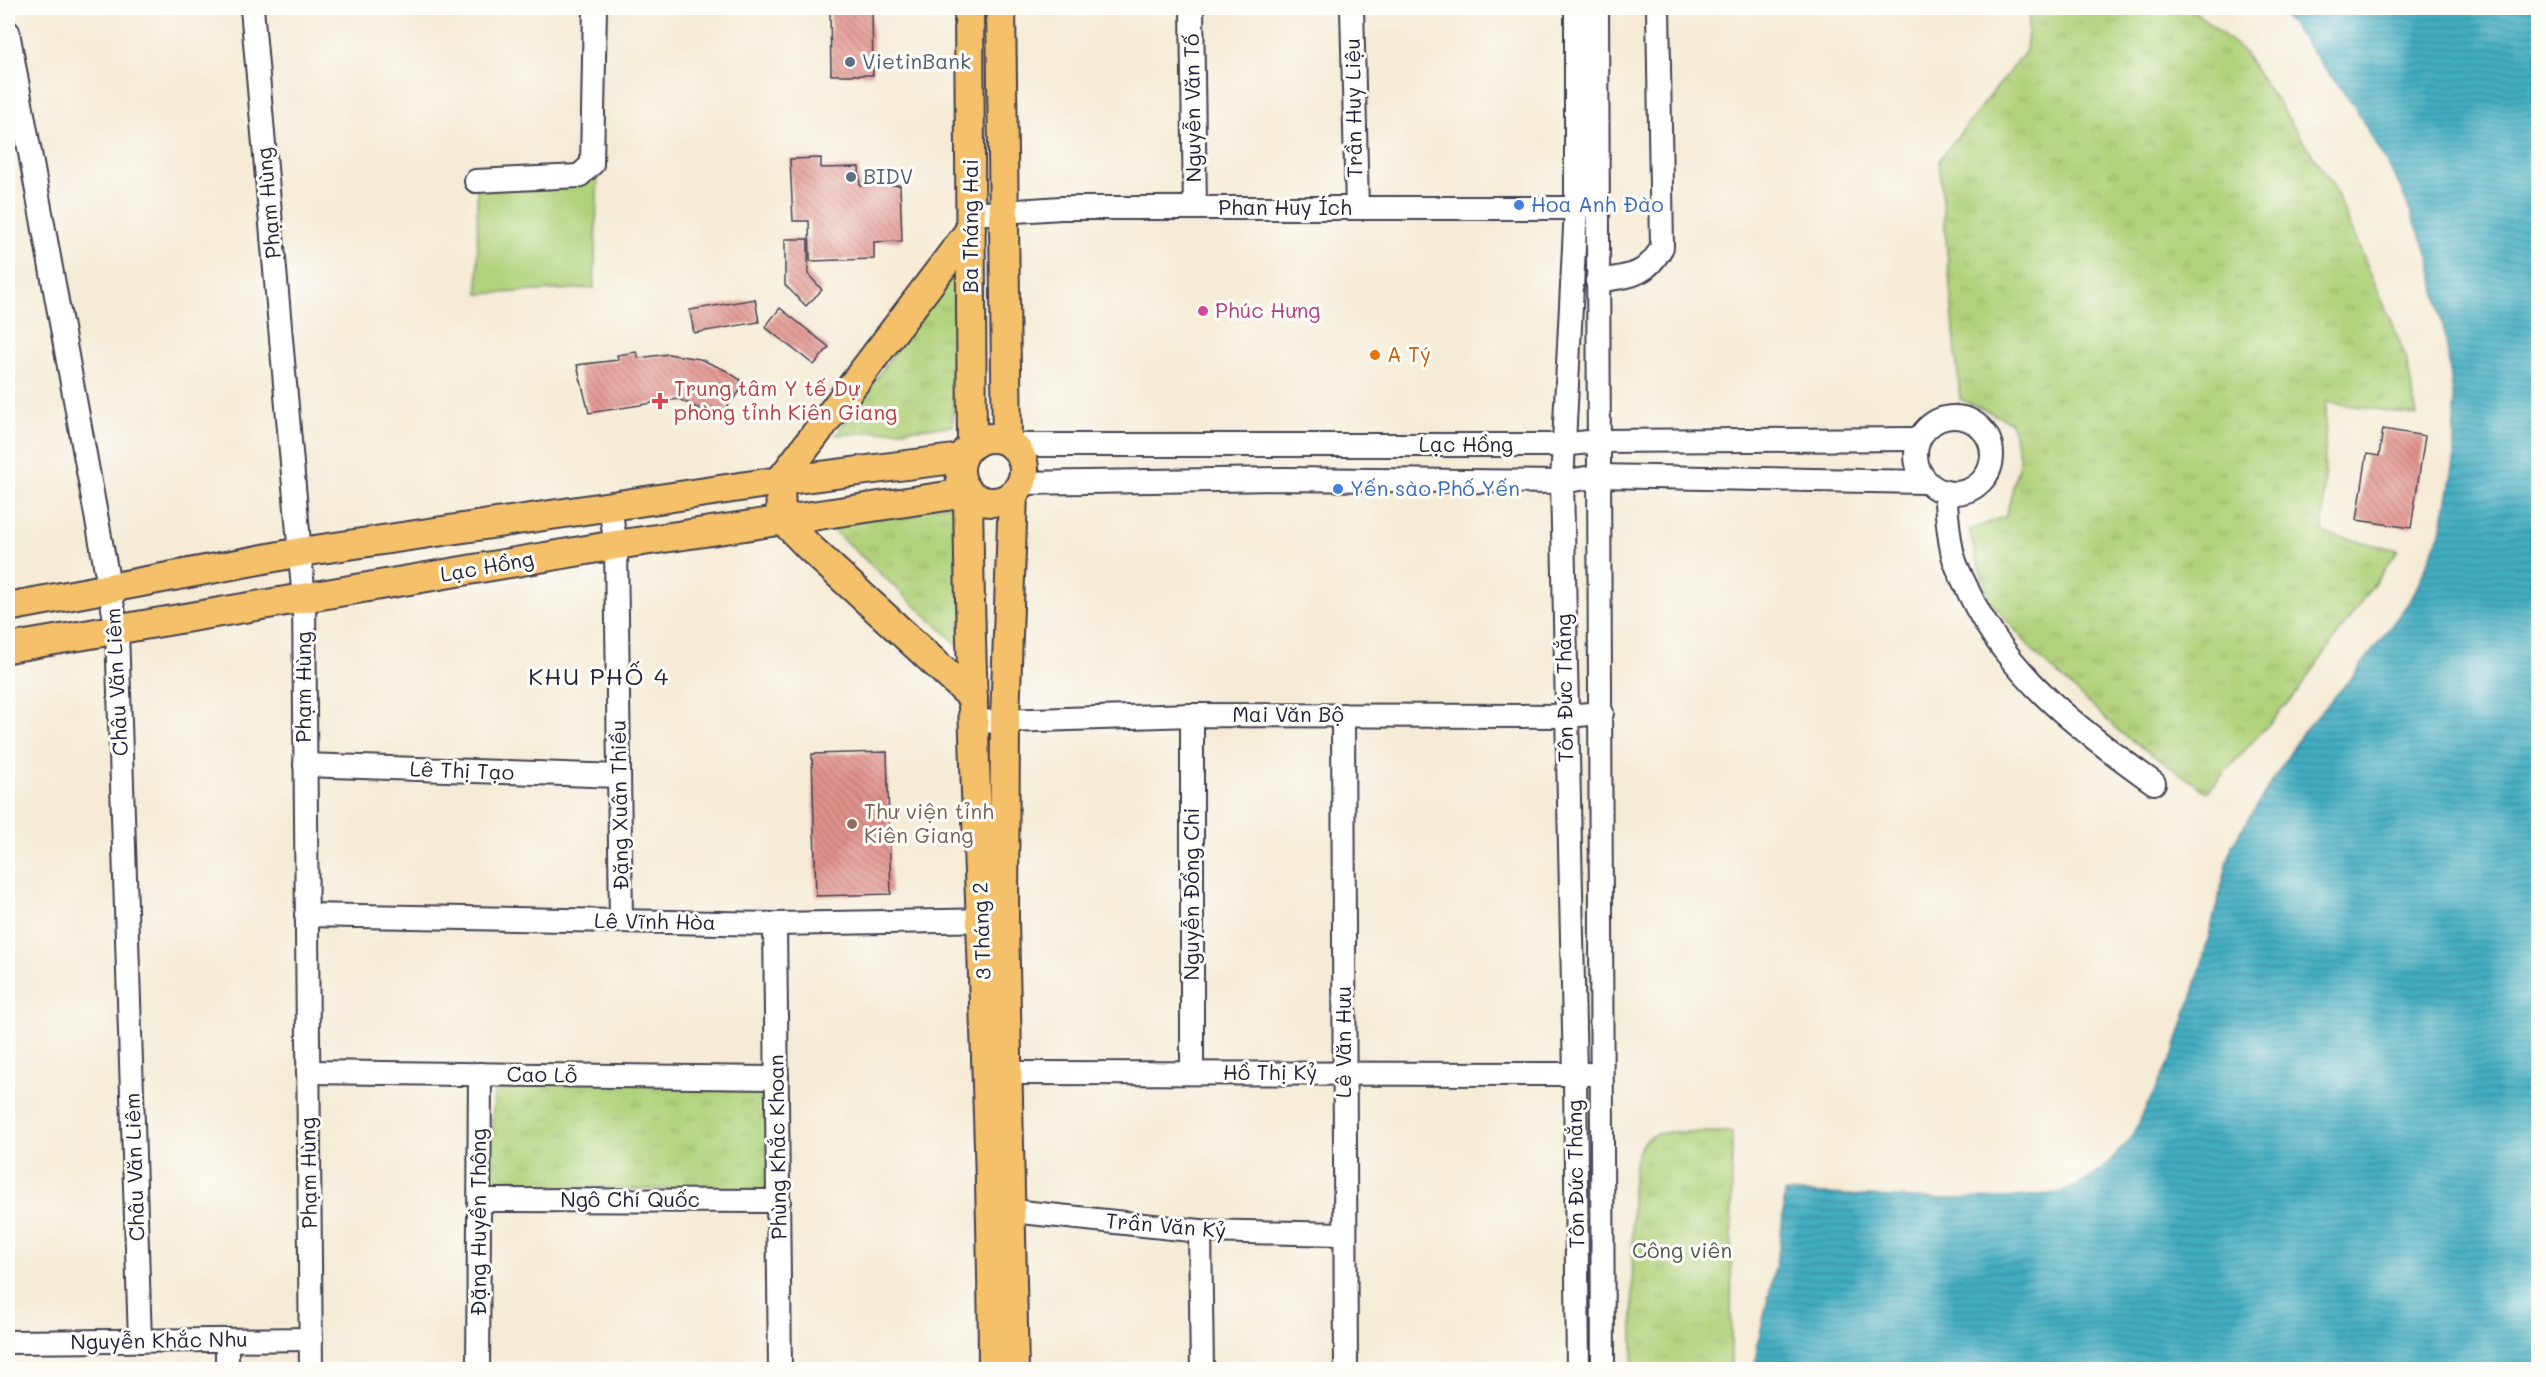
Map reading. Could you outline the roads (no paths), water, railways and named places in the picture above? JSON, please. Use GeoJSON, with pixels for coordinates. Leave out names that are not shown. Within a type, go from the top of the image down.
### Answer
{"type":"FeatureCollection","features":[{"type":"Feature","properties":{"kind":"main road","name":"Ba Tháng Hai"},"geometry":{"type":"LineString","coordinates":[[967,451],[971,222],[969,8]]}},
{"type":"Feature","properties":{"kind":"main road","name":"Ba Tháng Hai"},"geometry":{"type":"LineString","coordinates":[[1001,8],[1010,443]]}},
{"type":"Feature","properties":{"kind":"main road"},"geometry":{"type":"LineString","coordinates":[[971,222],[780,481],[781,518],[974,710]]}},
{"type":"Feature","properties":{"kind":"main road"},"geometry":{"type":"LineString","coordinates":[[989,438],[1010,443],[1022,459],[1024,467],[1017,489],[1002,500],[991,502],[978,499],[968,491],[960,475],[967,451],[989,438]]}},
{"type":"Feature","properties":{"kind":"main road","name":"Lạc Hồng"},"geometry":{"type":"LineString","coordinates":[[8,607],[301,552],[610,508],[967,451]]}},
{"type":"Feature","properties":{"kind":"main road","name":"3 Tháng 2"},"geometry":{"type":"LineString","coordinates":[[1014,1370],[1002,1218],[993,920],[1017,489]]}},
{"type":"Feature","properties":{"kind":"main road","name":"Lạc Hồng"},"geometry":{"type":"LineString","coordinates":[[8,648],[304,600],[616,544],[968,491]]}},
{"type":"Feature","properties":{"kind":"main road","name":"3 Tháng 2"},"geometry":{"type":"LineString","coordinates":[[968,491],[974,710],[1009,1073],[993,1370]]}},
{"type":"Feature","properties":{"kind":"street","name":"Phạm Hùng"},"geometry":{"type":"LineString","coordinates":[[252,8],[304,600],[311,1370]]}},
{"type":"Feature","properties":{"kind":"street"},"geometry":{"type":"LineString","coordinates":[[476,181],[579,176],[592,164],[596,8]]}},
{"type":"Feature","properties":{"kind":"street","name":"Nguyễn Văn Tố"},"geometry":{"type":"LineString","coordinates":[[1192,8],[1195,207]]}},
{"type":"Feature","properties":{"kind":"street","name":"Trần Huy Liệu"},"geometry":{"type":"LineString","coordinates":[[1352,8],[1357,208]]}},
{"type":"Feature","properties":{"kind":"street","name":"Tôn Đức Thắng"},"geometry":{"type":"LineString","coordinates":[[1576,8],[1587,205],[1597,281],[1597,441],[1602,713],[1603,1370]]}},
{"type":"Feature","properties":{"kind":"street","name":"Tôn Đức Thắng"},"geometry":{"type":"LineString","coordinates":[[1578,1370],[1575,1075],[1562,445],[1587,205],[1597,8]]}},
{"type":"Feature","properties":{"kind":"street"},"geometry":{"type":"LineString","coordinates":[[1597,281],[1637,274],[1653,264],[1662,247],[1658,8]]}},
{"type":"Feature","properties":{"kind":"street","name":"Châu Văn Liêm"},"geometry":{"type":"LineString","coordinates":[[8,32],[117,630],[140,1341]]}},
{"type":"Feature","properties":{"kind":"street","name":"Phan Huy Ích"},"geometry":{"type":"LineString","coordinates":[[971,222],[1005,211],[1195,207],[1357,208],[1587,205]]}},
{"type":"Feature","properties":{"kind":"street"},"geometry":{"type":"LineString","coordinates":[[1957,416],[1970,420],[1981,427],[1989,438],[1993,451],[1991,464],[1982,482],[1964,491],[1936,487],[1918,471],[1915,458],[1918,439],[1926,428],[1937,420],[1957,416]]}},
{"type":"Feature","properties":{"kind":"street","name":"Lạc Hồng"},"geometry":{"type":"LineString","coordinates":[[1010,443],[1286,446],[1562,445],[1597,441],[1918,439]]}},
{"type":"Feature","properties":{"kind":"street"},"geometry":{"type":"LineString","coordinates":[[1285,479],[1286,446]]}},
{"type":"Feature","properties":{"kind":"street","name":"Lạc Hồng"},"geometry":{"type":"LineString","coordinates":[[1017,489],[1285,479],[1562,482],[1598,476],[1936,487]]}},
{"type":"Feature","properties":{"kind":"street"},"geometry":{"type":"LineString","coordinates":[[1936,487],[1953,557],[1975,604],[2002,651],[2051,704],[2096,742],[2154,783]]}},
{"type":"Feature","properties":{"kind":"street","name":"Đặng Xuân Thiều"},"geometry":{"type":"LineString","coordinates":[[610,508],[616,544],[621,921]]}},
{"type":"Feature","properties":{"kind":"street","name":"Mai Văn Bộ"},"geometry":{"type":"LineString","coordinates":[[974,710],[1005,719],[1192,715],[1566,716],[1602,713]]}},
{"type":"Feature","properties":{"kind":"street","name":"Nguyễn Đổng Chi"},"geometry":{"type":"LineString","coordinates":[[1192,715],[1192,1073]]}},
{"type":"Feature","properties":{"kind":"street","name":"Lê Văn Hưu"},"geometry":{"type":"LineString","coordinates":[[1343,715],[1346,1370]]}},
{"type":"Feature","properties":{"kind":"street","name":"Lê Thị Tạo"},"geometry":{"type":"LineString","coordinates":[[305,765],[619,776]]}},
{"type":"Feature","properties":{"kind":"street","name":"Lê Vĩnh Hòa"},"geometry":{"type":"LineString","coordinates":[[306,915],[776,924],[993,920]]}},
{"type":"Feature","properties":{"kind":"street","name":"Phùng Khắc Khoan"},"geometry":{"type":"LineString","coordinates":[[776,924],[780,1370]]}},
{"type":"Feature","properties":{"kind":"street","name":"Cao Lỗ"},"geometry":{"type":"LineString","coordinates":[[308,1072],[777,1078]]}},
{"type":"Feature","properties":{"kind":"street","name":"Hồ Thị Kỷ"},"geometry":{"type":"LineString","coordinates":[[1009,1073],[1575,1075],[1602,1072]]}},
{"type":"Feature","properties":{"kind":"street","name":"Đặng Huyền Thông"},"geometry":{"type":"LineString","coordinates":[[478,1370],[481,1200],[480,1074]]}},
{"type":"Feature","properties":{"kind":"street","name":"Ngô Chí Quốc"},"geometry":{"type":"LineString","coordinates":[[481,1200],[779,1201]]}},
{"type":"Feature","properties":{"kind":"street","name":"Trần Văn Kỷ"},"geometry":{"type":"LineString","coordinates":[[1002,1218],[1200,1231],[1345,1234]]}},
{"type":"Feature","properties":{"kind":"street"},"geometry":{"type":"LineString","coordinates":[[1200,1231],[1202,1370]]}},
{"type":"Feature","properties":{"kind":"street","name":"Nguyễn Khắc Nhu"},"geometry":{"type":"LineString","coordinates":[[8,1342],[311,1339]]}},
{"type":"Feature","properties":{"kind":"street"},"geometry":{"type":"LineString","coordinates":[[227,1340],[228,1370]]}},
{"type":"Feature","properties":{"kind":"water"},"geometry":{"type":"Polygon","coordinates":[[[2278,8],[2538,8],[2538,1369],[1755,1369],[1757,1347],[1780,1245],[1785,1192],[1935,1199],[2006,1198],[2059,1193],[2079,1185],[2102,1169],[2129,1141],[2174,1053],[2201,967],[2232,845],[2305,729],[2354,675],[2412,598],[2441,532],[2454,462],[2454,404],[2446,341],[2430,259],[2398,183],[2354,106],[2278,8]]]}},
{"type":"Feature","properties":{"kind":"place","name":"VietinBank"},"geometry":{"type":"Point","coordinates":[850,62]}},
{"type":"Feature","properties":{"kind":"place","name":"BIDV"},"geometry":{"type":"Point","coordinates":[851,177]}},
{"type":"Feature","properties":{"kind":"place","name":"Hoa Anh Đào"},"geometry":{"type":"Point","coordinates":[1519,205]}},
{"type":"Feature","properties":{"kind":"place","name":"Phúc Hưng"},"geometry":{"type":"Point","coordinates":[1203,311]}},
{"type":"Feature","properties":{"kind":"place","name":"A Tý"},"geometry":{"type":"Point","coordinates":[1375,355]}},
{"type":"Feature","properties":{"kind":"place","name":"Trung tâm Y tế Dự phòng tỉnh Kiên Giang"},"geometry":{"type":"Point","coordinates":[660,401]}},
{"type":"Feature","properties":{"kind":"place","name":"Yến sào Phố Yến"},"geometry":{"type":"Point","coordinates":[1338,489]}},
{"type":"Feature","properties":{"kind":"place","name":"Thư viện tỉnh Kiên Giang"},"geometry":{"type":"Point","coordinates":[852,824]}},
{"type":"Feature","properties":{"kind":"district","name":"KHU PHỐ 4"},"geometry":{"type":"Point","coordinates":[599,677]}},
{"type":"Feature","properties":{"kind":"park label","name":"Công viên"},"geometry":{"type":"Point","coordinates":[1682,1251]}}]}
